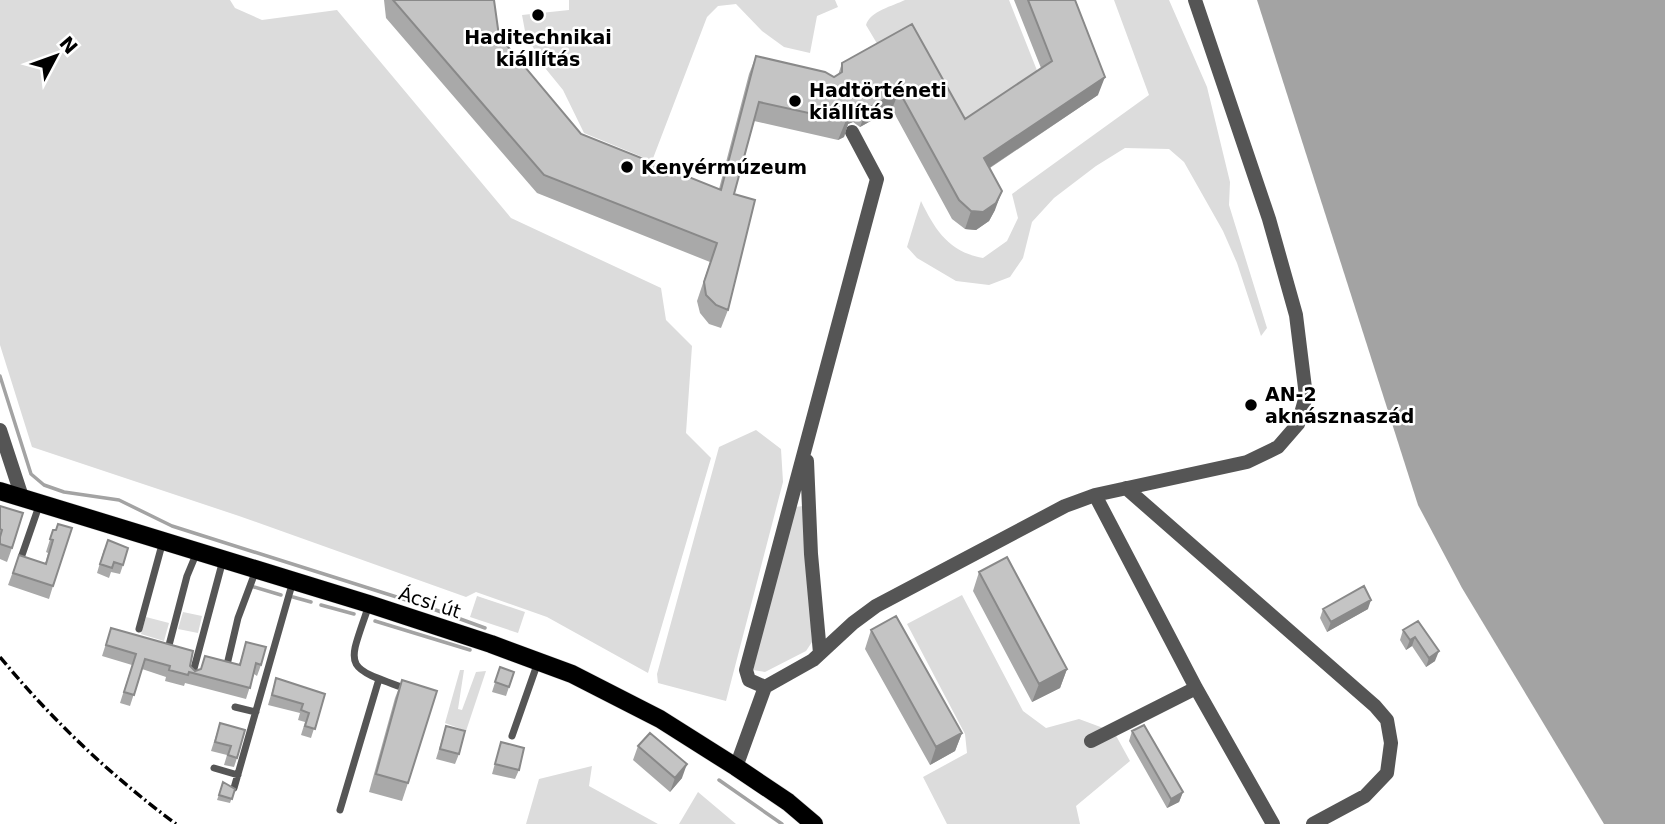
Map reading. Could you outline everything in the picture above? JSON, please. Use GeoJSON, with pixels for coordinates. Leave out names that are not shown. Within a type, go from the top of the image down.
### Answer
{"type":"FeatureCollection","features":[{"type":"Feature","properties":{"kind":"main road","name":"Ácsi út"},"geometry":{"type":"LineString","coordinates":[[0,491],[369,604],[572,674],[660,719],[788,802],[814,824]]}},
{"type":"Feature","properties":{"kind":"street"},"geometry":{"type":"LineString","coordinates":[[736,767],[765,687],[813,660],[876,606],[1065,506],[1095,495],[1247,462],[1278,447],[1298,424],[1306,396],[1296,315],[1276,243],[1195,0]]}},
{"type":"Feature","properties":{"kind":"street"},"geometry":{"type":"LineString","coordinates":[[765,687],[749,680],[746,670],[877,179],[852,132]]}},
{"type":"Feature","properties":{"kind":"street"},"geometry":{"type":"LineString","coordinates":[[0,430],[22,497]]}},
{"type":"Feature","properties":{"kind":"street"},"geometry":{"type":"LineString","coordinates":[[806,449],[820,653]]}},
{"type":"Feature","properties":{"kind":"street"},"geometry":{"type":"LineString","coordinates":[[1126,488],[1375,706],[1387,720],[1391,743],[1387,773],[1365,796],[1313,824]]}},
{"type":"Feature","properties":{"kind":"street"},"geometry":{"type":"LineString","coordinates":[[1095,495],[1196,688],[1273,824]]}},
{"type":"Feature","properties":{"kind":"street"},"geometry":{"type":"LineString","coordinates":[[789,507],[800,501],[809,506]]}},
{"type":"Feature","properties":{"kind":"street"},"geometry":{"type":"LineString","coordinates":[[1091,741],[1196,688]]}},
{"type":"Feature","properties":{"kind":"lane"},"geometry":{"type":"LineString","coordinates":[[22,555],[40,503]]}},
{"type":"Feature","properties":{"kind":"lane"},"geometry":{"type":"LineString","coordinates":[[139,629],[163,541]]}},
{"type":"Feature","properties":{"kind":"lane"},"geometry":{"type":"LineString","coordinates":[[168,649],[187,576],[197,551]]}},
{"type":"Feature","properties":{"kind":"lane"},"geometry":{"type":"LineString","coordinates":[[192,676],[223,559]]}},
{"type":"Feature","properties":{"kind":"lane"},"geometry":{"type":"LineString","coordinates":[[226,669],[238,618],[256,569]]}},
{"type":"Feature","properties":{"kind":"lane"},"geometry":{"type":"LineString","coordinates":[[234,788],[293,580]]}},
{"type":"Feature","properties":{"kind":"lane"},"geometry":{"type":"LineString","coordinates":[[369,604],[353,659],[361,672],[411,690]]}},
{"type":"Feature","properties":{"kind":"lane"},"geometry":{"type":"LineString","coordinates":[[512,736],[538,661]]}},
{"type":"Feature","properties":{"kind":"lane"},"geometry":{"type":"LineString","coordinates":[[340,810],[379,679]]}},
{"type":"Feature","properties":{"kind":"lane"},"geometry":{"type":"LineString","coordinates":[[235,707],[256,712]]}},
{"type":"Feature","properties":{"kind":"lane"},"geometry":{"type":"LineString","coordinates":[[214,768],[238,775]]}},
{"type":"Feature","properties":{"kind":"shaded area"},"geometry":{"type":"Polygon","coordinates":[[[0,0],[230,0],[235,8],[262,20],[337,10],[511,218],[661,288],[666,320],[692,346],[686,433],[711,458],[648,673],[547,617],[476,592],[466,597],[239,516],[32,447],[0,345],[0,0]]]}},
{"type":"Feature","properties":{"kind":"shaded area"},"geometry":{"type":"Polygon","coordinates":[[[569,0],[835,0],[838,7],[817,16],[810,53],[784,47],[762,31],[736,4],[718,6],[707,17],[652,161],[584,133],[563,90],[541,63],[525,31],[522,15],[569,10],[569,0]]]}},
{"type":"Feature","properties":{"kind":"shaded area"},"geometry":{"type":"Polygon","coordinates":[[[905,0],[1009,0],[1040,78],[959,133],[882,52],[866,25],[872,16],[905,0]]]}},
{"type":"Feature","properties":{"kind":"shaded area"},"geometry":{"type":"Polygon","coordinates":[[[1114,0],[1169,0],[1207,87],[1230,182],[1229,205],[1267,328],[1261,336],[1237,263],[1223,231],[1184,162],[1169,149],[1125,148],[1096,166],[1054,198],[1032,222],[1023,258],[1010,277],[989,285],[956,281],[917,258],[907,247],[921,201],[938,230],[952,245],[983,258],[1007,241],[1018,218],[1012,194],[1149,95],[1114,0]]]}},
{"type":"Feature","properties":{"kind":"shaded area"},"geometry":{"type":"Polygon","coordinates":[[[1257,0],[1665,0],[1665,824],[1604,824],[1462,588],[1418,505],[1257,0]]]}},
{"type":"Feature","properties":{"kind":"shaded area"},"geometry":{"type":"Polygon","coordinates":[[[756,430],[781,449],[783,482],[726,701],[658,683],[657,674],[719,447],[756,430]]]}},
{"type":"Feature","properties":{"kind":"shaded area"},"geometry":{"type":"Polygon","coordinates":[[[804,506],[812,642],[806,651],[765,672],[753,670],[794,507],[804,506]]]}},
{"type":"Feature","properties":{"kind":"shaded area"},"geometry":{"type":"Polygon","coordinates":[[[962,595],[1023,711],[1046,728],[1079,719],[1114,732],[1130,761],[1076,806],[1080,824],[947,824],[923,777],[967,753],[965,734],[907,624],[962,595]]]}},
{"type":"Feature","properties":{"kind":"shaded area"},"geometry":{"type":"Polygon","coordinates":[[[477,596],[525,612],[518,633],[470,617],[477,596]]]}},
{"type":"Feature","properties":{"kind":"shaded area"},"geometry":{"type":"Polygon","coordinates":[[[183,612],[202,616],[198,633],[178,629],[183,612]]]}},
{"type":"Feature","properties":{"kind":"shaded area"},"geometry":{"type":"Polygon","coordinates":[[[146,617],[169,623],[164,641],[141,634],[146,617]]]}},
{"type":"Feature","properties":{"kind":"shaded area"},"geometry":{"type":"Polygon","coordinates":[[[460,670],[464,670],[458,709],[462,710],[476,672],[486,671],[466,731],[445,723],[460,670]]]}},
{"type":"Feature","properties":{"kind":"shaded area"},"geometry":{"type":"Polygon","coordinates":[[[592,766],[589,786],[658,824],[526,824],[539,779],[592,766]]]}},
{"type":"Feature","properties":{"kind":"shaded area"},"geometry":{"type":"Polygon","coordinates":[[[698,792],[736,824],[679,824],[698,792]]]}},
{"type":"Feature","properties":{"kind":"building"},"geometry":{"type":"Polygon","coordinates":[[[393,0],[494,0],[499,36],[581,134],[721,190],[756,56],[825,72],[834,77],[842,72],[842,63],[912,24],[965,119],[1052,61],[1028,0],[1075,0],[1105,77],[984,158],[1002,191],[996,203],[983,212],[971,211],[959,200],[899,91],[867,109],[860,104],[854,105],[849,113],[850,118],[845,121],[759,102],[734,194],[755,200],[728,310],[716,305],[706,295],[704,282],[717,243],[544,175],[393,0]]]}},
{"type":"Feature","properties":{"kind":"building"},"geometry":{"type":"Polygon","coordinates":[[[0,506],[23,513],[12,548],[0,544],[0,506]]]}},
{"type":"Feature","properties":{"kind":"building"},"geometry":{"type":"Polygon","coordinates":[[[58,524],[72,528],[53,586],[13,573],[19,555],[46,564],[53,540],[50,539],[58,524]]]}},
{"type":"Feature","properties":{"kind":"building"},"geometry":{"type":"Polygon","coordinates":[[[108,540],[128,548],[123,565],[114,562],[112,568],[100,564],[108,540]]]}},
{"type":"Feature","properties":{"kind":"building"},"geometry":{"type":"Polygon","coordinates":[[[1007,557],[1067,669],[1039,684],[979,572],[1007,557]]]}},
{"type":"Feature","properties":{"kind":"building"},"geometry":{"type":"Polygon","coordinates":[[[1364,586],[1371,600],[1331,622],[1323,609],[1364,586]]]}},
{"type":"Feature","properties":{"kind":"building"},"geometry":{"type":"Polygon","coordinates":[[[896,616],[962,733],[936,747],[871,630],[896,616]]]}},
{"type":"Feature","properties":{"kind":"building"},"geometry":{"type":"Polygon","coordinates":[[[1418,621],[1439,651],[1429,658],[1415,637],[1410,640],[1403,630],[1418,621]]]}},
{"type":"Feature","properties":{"kind":"building"},"geometry":{"type":"Polygon","coordinates":[[[111,628],[193,651],[190,666],[195,671],[201,669],[205,656],[240,665],[246,642],[266,647],[261,665],[256,663],[250,688],[189,672],[188,675],[169,670],[170,666],[145,659],[134,695],[124,692],[136,654],[106,645],[111,628]]]}},
{"type":"Feature","properties":{"kind":"building"},"geometry":{"type":"Polygon","coordinates":[[[500,667],[514,672],[509,687],[495,682],[500,667]]]}},
{"type":"Feature","properties":{"kind":"building"},"geometry":{"type":"Polygon","coordinates":[[[276,678],[325,694],[315,729],[305,726],[309,713],[301,710],[303,704],[272,695],[276,678]]]}},
{"type":"Feature","properties":{"kind":"building"},"geometry":{"type":"Polygon","coordinates":[[[402,680],[437,691],[408,783],[376,774],[402,680]]]}},
{"type":"Feature","properties":{"kind":"building"},"geometry":{"type":"Polygon","coordinates":[[[220,723],[245,730],[237,758],[228,755],[231,746],[215,742],[220,723]]]}},
{"type":"Feature","properties":{"kind":"building"},"geometry":{"type":"Polygon","coordinates":[[[1144,725],[1183,792],[1171,799],[1132,731],[1144,725]]]}},
{"type":"Feature","properties":{"kind":"building"},"geometry":{"type":"Polygon","coordinates":[[[446,726],[465,731],[459,754],[440,749],[446,726]]]}},
{"type":"Feature","properties":{"kind":"building"},"geometry":{"type":"Polygon","coordinates":[[[650,733],[687,764],[675,778],[638,746],[650,733]]]}},
{"type":"Feature","properties":{"kind":"building"},"geometry":{"type":"Polygon","coordinates":[[[501,742],[524,748],[519,770],[495,764],[501,742]]]}},
{"type":"Feature","properties":{"kind":"building"},"geometry":{"type":"Polygon","coordinates":[[[223,782],[235,789],[232,799],[219,795],[223,782]]]}},
{"type":"Feature","properties":{"kind":"waterway"},"geometry":{"type":"LineString","coordinates":[[0,376],[31,474],[44,485],[64,492],[119,500],[172,526],[422,605],[485,628]]}},
{"type":"Feature","properties":{"kind":"waterway"},"geometry":{"type":"LineString","coordinates":[[254,587],[281,595]]}},
{"type":"Feature","properties":{"kind":"waterway"},"geometry":{"type":"LineString","coordinates":[[293,597],[311,602]]}},
{"type":"Feature","properties":{"kind":"waterway"},"geometry":{"type":"LineString","coordinates":[[321,605],[354,614]]}},
{"type":"Feature","properties":{"kind":"waterway"},"geometry":{"type":"LineString","coordinates":[[375,621],[470,650]]}},
{"type":"Feature","properties":{"kind":"waterway"},"geometry":{"type":"LineString","coordinates":[[719,780],[782,824]]}},
{"type":"Feature","properties":{"kind":"railway"},"geometry":{"type":"LineString","coordinates":[[0,657],[40,703],[83,746],[176,824]]}},
{"type":"Feature","properties":{"kind":"place","name":"Haditechnikai kiállítás"},"geometry":{"type":"Point","coordinates":[538,15]}},
{"type":"Feature","properties":{"kind":"place","name":"Hadtörténeti kiállítás"},"geometry":{"type":"Point","coordinates":[795,101]}},
{"type":"Feature","properties":{"kind":"place","name":"Kenyérmúzeum"},"geometry":{"type":"Point","coordinates":[627,167]}},
{"type":"Feature","properties":{"kind":"place","name":"AN-2 aknásznaszád"},"geometry":{"type":"Point","coordinates":[1251,405]}}]}
